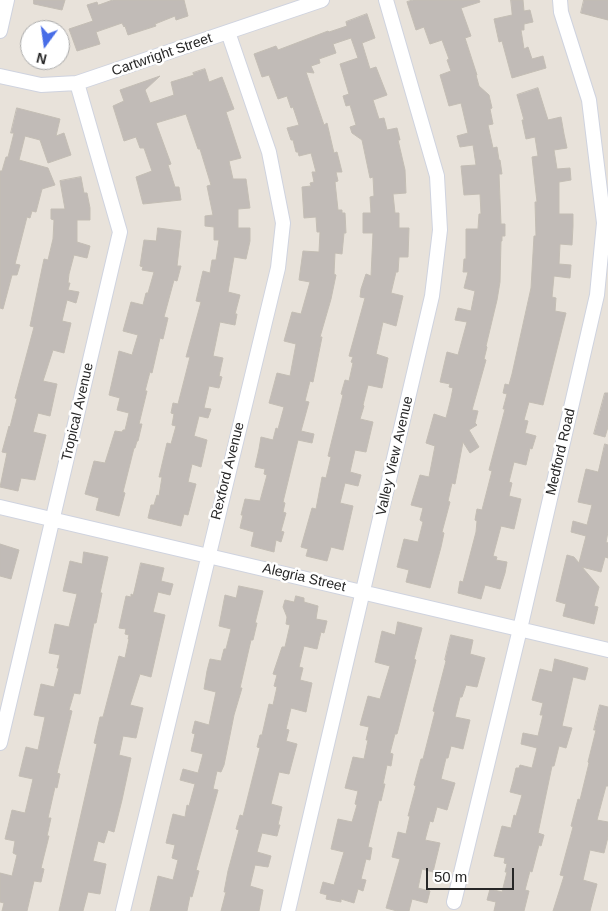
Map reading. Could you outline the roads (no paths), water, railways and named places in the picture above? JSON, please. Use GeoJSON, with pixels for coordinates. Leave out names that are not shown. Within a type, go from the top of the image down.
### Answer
{"type":"FeatureCollection","features":[{"type":"Feature","properties":{"kind":"street"},"geometry":{"type":"LineString","coordinates":[[0,31],[7,0]]}},
{"type":"Feature","properties":{"kind":"street","name":"Cartwright Street"},"geometry":{"type":"LineString","coordinates":[[0,76],[40,85],[77,84],[322,0]]}},
{"type":"Feature","properties":{"kind":"street","name":"Valley View Avenue"},"geometry":{"type":"LineString","coordinates":[[288,911],[432,296],[440,230],[437,176],[386,0]]}},
{"type":"Feature","properties":{"kind":"street","name":"Medford Road"},"geometry":{"type":"LineString","coordinates":[[454,902],[520,630],[597,295],[604,223],[589,100],[561,12],[560,0]]}},
{"type":"Feature","properties":{"kind":"street","name":"Rexford Avenue"},"geometry":{"type":"LineString","coordinates":[[123,911],[278,268],[283,223],[269,152],[228,32]]}},
{"type":"Feature","properties":{"kind":"street","name":"Tropical Avenue"},"geometry":{"type":"LineString","coordinates":[[0,743],[120,232],[77,84]]}},
{"type":"Feature","properties":{"kind":"street","name":"Alegria Street"},"geometry":{"type":"LineString","coordinates":[[0,507],[608,650]]}}]}
